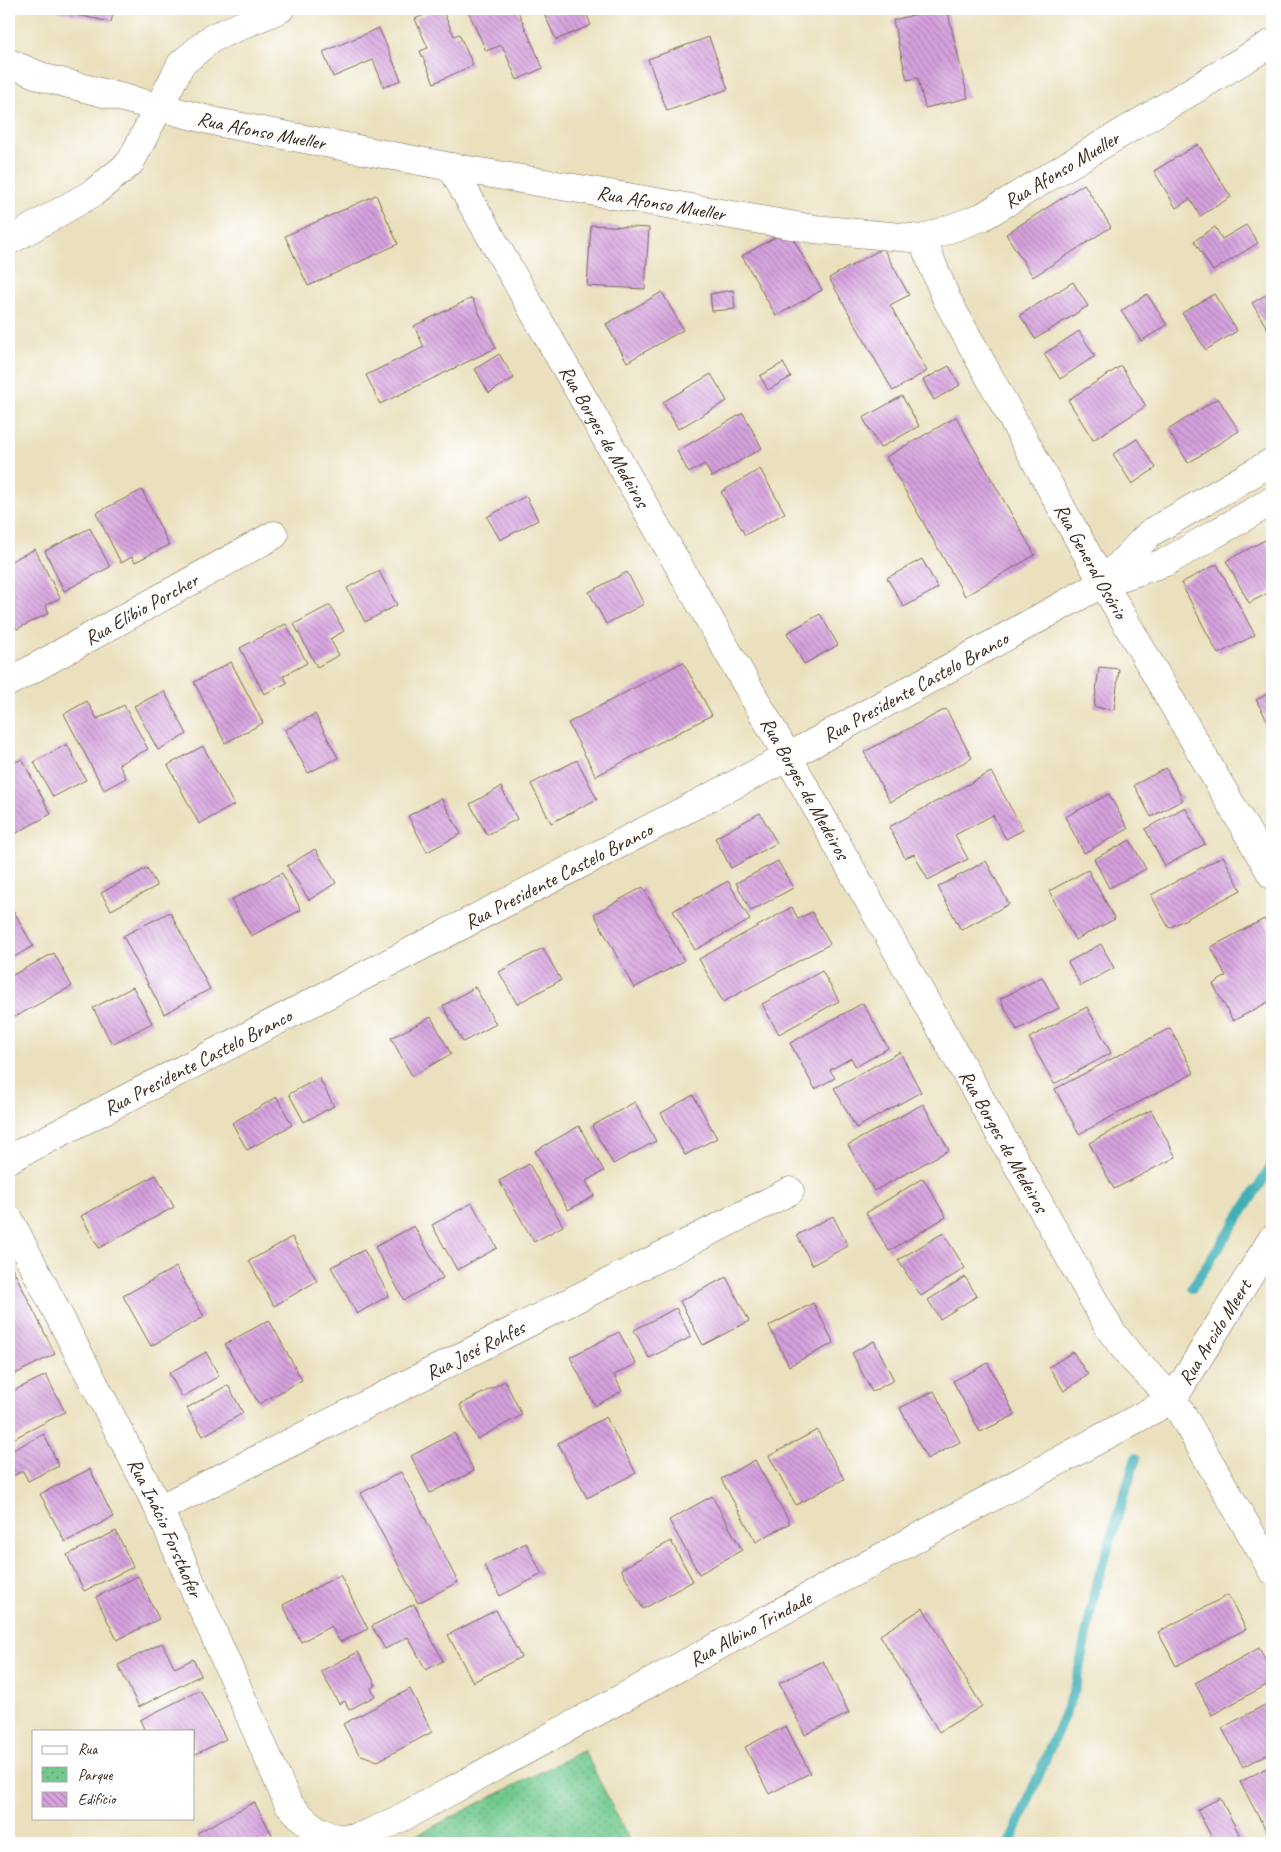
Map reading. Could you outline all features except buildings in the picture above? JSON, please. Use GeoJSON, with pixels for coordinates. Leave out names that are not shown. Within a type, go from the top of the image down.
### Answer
{"type":"FeatureCollection","features":[{"type":"Feature","properties":{"kind":"street"},"geometry":{"type":"LineString","coordinates":[[9,241],[93,193],[130,163],[181,64],[212,38],[280,9]]}},
{"type":"Feature","properties":{"kind":"street","name":"Rua Afonso Mueller"},"geometry":{"type":"LineString","coordinates":[[9,64],[45,78],[221,123],[451,167],[814,229],[922,239],[982,217],[1272,43]]}},
{"type":"Feature","properties":{"kind":"street","name":"Rua Borges de Medeiros"},"geometry":{"type":"LineString","coordinates":[[451,167],[788,756],[1111,1331],[1131,1357],[1173,1400],[1272,1570]]}},
{"type":"Feature","properties":{"kind":"street","name":"Rua General Osório"},"geometry":{"type":"LineString","coordinates":[[922,239],[947,300],[1103,583],[1272,875]]}},
{"type":"Feature","properties":{"kind":"street","name":"Rua Presidente Castelo Branco"},"geometry":{"type":"LineString","coordinates":[[1103,583],[1150,533],[1272,462]]}},
{"type":"Feature","properties":{"kind":"street","name":"Rua Presidente Castelo Branco"},"geometry":{"type":"LineString","coordinates":[[9,1159],[788,756],[1103,583],[1166,562],[1272,501]]}},
{"type":"Feature","properties":{"kind":"street","name":"Rua Elíbio Porcher"},"geometry":{"type":"LineString","coordinates":[[9,682],[274,535]]}},
{"type":"Feature","properties":{"kind":"street","name":"Rua José Rohfes"},"geometry":{"type":"LineString","coordinates":[[159,1509],[790,1191]]}},
{"type":"Feature","properties":{"kind":"street","name":"Rua Inácio Forsthofer"},"geometry":{"type":"LineString","coordinates":[[9,1219],[159,1509],[288,1803],[304,1821],[321,1835]]}},
{"type":"Feature","properties":{"kind":"street","name":"Rua Arcido Meert"},"geometry":{"type":"LineString","coordinates":[[1173,1400],[1272,1239]]}},
{"type":"Feature","properties":{"kind":"street","name":"Rua Albino Trindade"},"geometry":{"type":"LineString","coordinates":[[321,1835],[349,1839],[374,1832],[1173,1400]]}},
{"type":"Feature","properties":{"kind":"green space"},"geometry":{"type":"Polygon","coordinates":[[[584,1750],[631,1843],[401,1843],[584,1750]]]}},
{"type":"Feature","properties":{"kind":"waterway"},"geometry":{"type":"LineString","coordinates":[[1192,1288],[1272,1166]]}},
{"type":"Feature","properties":{"kind":"waterway"},"geometry":{"type":"LineString","coordinates":[[1010,1843],[1075,1689],[1096,1586],[1136,1458]]}}]}
